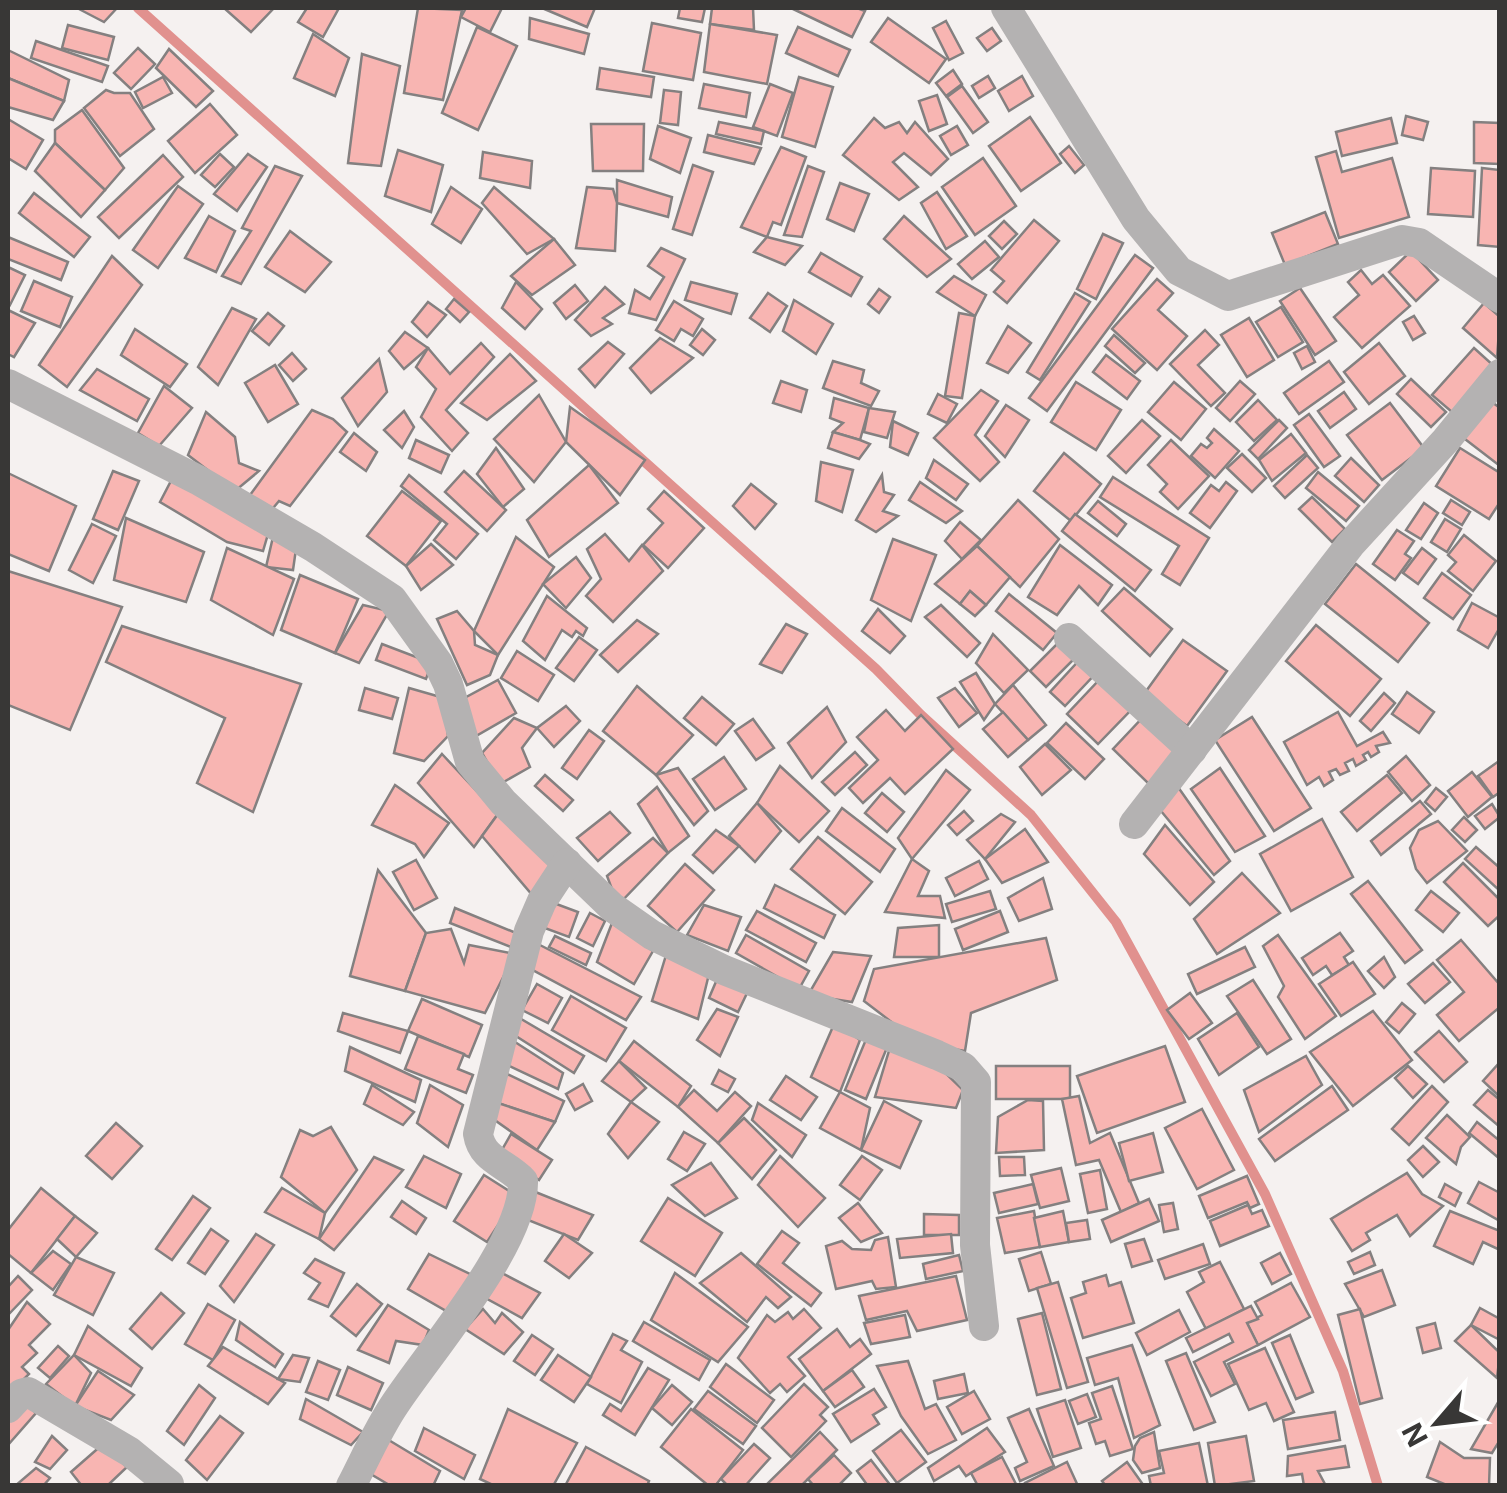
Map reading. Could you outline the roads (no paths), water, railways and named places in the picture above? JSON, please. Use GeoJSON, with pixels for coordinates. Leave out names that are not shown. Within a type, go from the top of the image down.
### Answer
{"type":"FeatureCollection","features":[{"type":"Feature","properties":{"kind":"street"},"geometry":{"type":"LineString","coordinates":[[1006,8],[1136,219],[1179,272],[1228,296],[1402,240],[1419,243],[1500,298]]}},
{"type":"Feature","properties":{"kind":"street"},"geometry":{"type":"LineString","coordinates":[[1134,824],[1350,546],[1500,374]]}},
{"type":"Feature","properties":{"kind":"street"},"geometry":{"type":"LineString","coordinates":[[8,384],[198,480],[313,547],[392,599],[438,663],[448,684],[470,762],[502,802],[612,907],[652,935],[724,970],[936,1054],[970,1072],[976,1082],[975,1245],[984,1326]]}},
{"type":"Feature","properties":{"kind":"street"},"geometry":{"type":"LineString","coordinates":[[1069,638],[1192,750]]}},
{"type":"Feature","properties":{"kind":"street"},"geometry":{"type":"LineString","coordinates":[[351,1486],[392,1408],[487,1273],[522,1200],[523,1181],[488,1156],[481,1148],[478,1134],[529,931],[542,901],[568,863]]}},
{"type":"Feature","properties":{"kind":"street"},"geometry":{"type":"LineString","coordinates":[[8,1408],[28,1392],[130,1452],[170,1484]]}},
{"type":"Feature","properties":{"kind":"waterway"},"geometry":{"type":"LineString","coordinates":[[138,8],[876,669],[1031,815],[1116,922],[1265,1194],[1343,1371],[1378,1486]]}}]}
